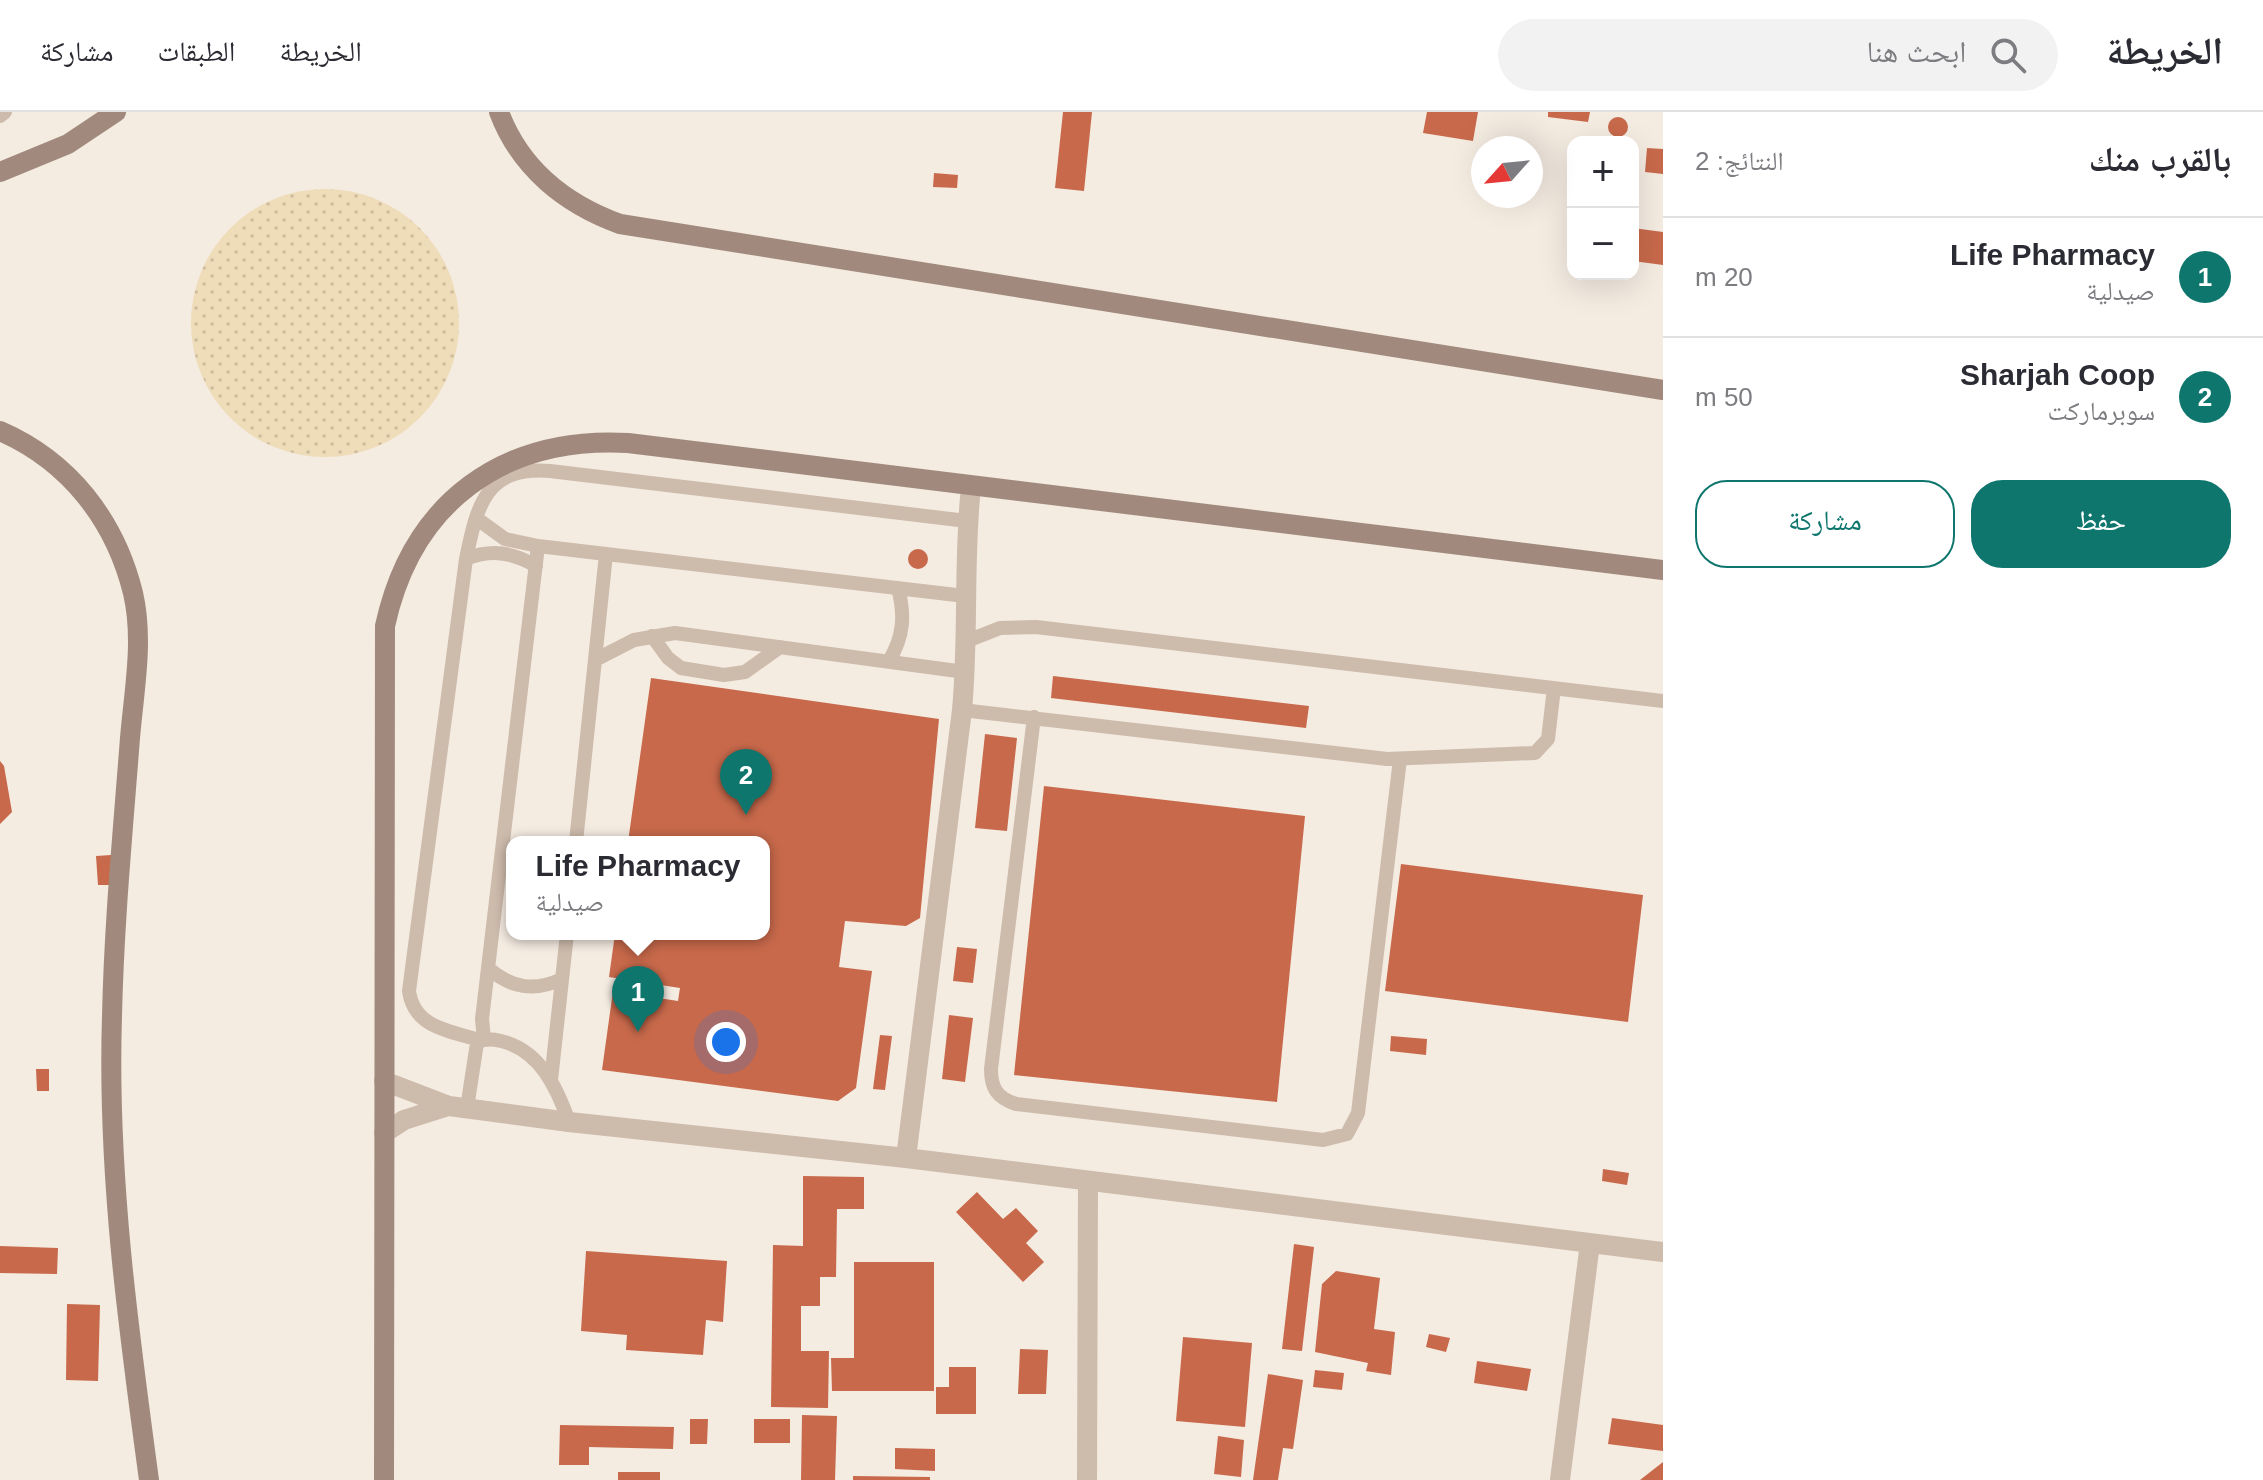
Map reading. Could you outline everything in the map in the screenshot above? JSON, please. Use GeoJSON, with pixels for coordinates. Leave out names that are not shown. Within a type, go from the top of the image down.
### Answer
{"type":"FeatureCollection","features":[{"type":"Feature","properties":{"kind":"main road"},"geometry":{"type":"LineString","coordinates":[[0,172],[68,144],[116,112]]}},
{"type":"Feature","properties":{"kind":"main road"},"geometry":{"type":"LineString","coordinates":[[499,112],[516,147],[551,187],[595,215],[620,224],[1663,390]]}},
{"type":"Feature","properties":{"kind":"main road"},"geometry":{"type":"LineString","coordinates":[[0,431],[40,453],[83,492],[115,541],[134,596],[138,654],[115,946],[111,1090],[120,1256],[149,1480]]}},
{"type":"Feature","properties":{"kind":"main road"},"geometry":{"type":"LineString","coordinates":[[384,1480],[385,626],[391,598],[407,560],[447,504],[468,485],[517,457],[571,443],[600,441],[1663,570]]}},
{"type":"Feature","properties":{"kind":"street"},"geometry":{"type":"LineString","coordinates":[[906,1158],[962,710],[967,641],[967,521],[971,487]]}},
{"type":"Feature","properties":{"kind":"street"},"geometry":{"type":"LineString","coordinates":[[384,1081],[458,1107],[569,1122],[906,1158],[1663,1252]]}},
{"type":"Feature","properties":{"kind":"street"},"geometry":{"type":"LineString","coordinates":[[384,1133],[426,1110],[458,1107]]}},
{"type":"Feature","properties":{"kind":"street"},"geometry":{"type":"LineString","coordinates":[[1087,1480],[1088,1181]]}},
{"type":"Feature","properties":{"kind":"street"},"geometry":{"type":"LineString","coordinates":[[1560,1480],[1590,1243]]}},
{"type":"Feature","properties":{"kind":"lane"},"geometry":{"type":"LineString","coordinates":[[0,116],[5,112]]}},
{"type":"Feature","properties":{"kind":"lane"},"geometry":{"type":"LineString","coordinates":[[569,1122],[551,1080],[523,1050],[498,1040],[482,1040],[425,1022],[416,1013],[409,991],[466,559],[476,518],[487,493],[497,481],[532,470],[967,521]]}},
{"type":"Feature","properties":{"kind":"lane"},"geometry":{"type":"LineString","coordinates":[[476,518],[505,539],[538,546],[965,596]]}},
{"type":"Feature","properties":{"kind":"lane"},"geometry":{"type":"LineString","coordinates":[[458,1107],[476,1046],[482,1040],[538,546]]}},
{"type":"Feature","properties":{"kind":"lane"},"geometry":{"type":"LineString","coordinates":[[466,559],[492,552],[522,558],[536,566]]}},
{"type":"Feature","properties":{"kind":"lane"},"geometry":{"type":"LineString","coordinates":[[577,836],[606,554]]}},
{"type":"Feature","properties":{"kind":"lane"},"geometry":{"type":"LineString","coordinates":[[889,661],[897,648],[904,619],[898,588]]}},
{"type":"Feature","properties":{"kind":"lane"},"geometry":{"type":"LineString","coordinates":[[967,641],[1000,628],[1036,627],[1663,701]]}},
{"type":"Feature","properties":{"kind":"lane"},"geometry":{"type":"LineString","coordinates":[[595,660],[634,640],[675,633],[965,672]]}},
{"type":"Feature","properties":{"kind":"lane"},"geometry":{"type":"LineString","coordinates":[[652,636],[668,658],[681,668],[724,675],[745,672],[780,647]]}},
{"type":"Feature","properties":{"kind":"lane"},"geometry":{"type":"LineString","coordinates":[[962,710],[1400,759],[1535,753],[1548,739],[1554,688]]}},
{"type":"Feature","properties":{"kind":"lane"},"geometry":{"type":"LineString","coordinates":[[1034,717],[991,1069],[995,1091],[1004,1100],[1016,1104],[1323,1140],[1347,1134],[1358,1113],[1400,759]]}},
{"type":"Feature","properties":{"kind":"lane"},"geometry":{"type":"LineString","coordinates":[[551,1080],[566,940]]}},
{"type":"Feature","properties":{"kind":"lane"},"geometry":{"type":"LineString","coordinates":[[488,968],[500,979],[531,988],[562,979]]}},
{"type":"Feature","properties":{"kind":"sand"},"geometry":{"type":"Polygon","coordinates":[[[325,189],[376,199],[420,228],[449,272],[459,323],[449,374],[420,418],[376,447],[325,457],[274,447],[230,418],[201,374],[191,323],[201,272],[230,228],[274,199],[325,189]]]}},
{"type":"Feature","properties":{"kind":"building"},"geometry":{"type":"Polygon","coordinates":[[[1063,112],[1092,112],[1084,191],[1055,188],[1063,112]]]}},
{"type":"Feature","properties":{"kind":"building"},"geometry":{"type":"Polygon","coordinates":[[[1427,112],[1478,112],[1471,141],[1423,133],[1427,112]]]}},
{"type":"Feature","properties":{"kind":"building"},"geometry":{"type":"Polygon","coordinates":[[[1548,112],[1590,112],[1588,122],[1548,117],[1548,112]]]}},
{"type":"Feature","properties":{"kind":"building"},"geometry":{"type":"Polygon","coordinates":[[[1614,118],[1622,118],[1627,123],[1627,131],[1622,136],[1614,136],[1609,131],[1609,123],[1614,118]]]}},
{"type":"Feature","properties":{"kind":"building"},"geometry":{"type":"Polygon","coordinates":[[[1647,148],[1663,149],[1663,174],[1645,172],[1647,148]]]}},
{"type":"Feature","properties":{"kind":"building"},"geometry":{"type":"Polygon","coordinates":[[[934,173],[958,175],[957,188],[933,187],[934,173]]]}},
{"type":"Feature","properties":{"kind":"building"},"geometry":{"type":"Polygon","coordinates":[[[1639,229],[1663,232],[1663,265],[1639,262],[1639,229]]]}},
{"type":"Feature","properties":{"kind":"building"},"geometry":{"type":"Polygon","coordinates":[[[914,549],[922,549],[928,559],[922,569],[914,569],[908,563],[908,555],[914,549]]]}},
{"type":"Feature","properties":{"kind":"building"},"geometry":{"type":"Polygon","coordinates":[[[1053,676],[1309,706],[1306,728],[1051,698],[1053,676]]]}},
{"type":"Feature","properties":{"kind":"building"},"geometry":{"type":"Polygon","coordinates":[[[651,678],[939,719],[920,918],[906,926],[845,921],[839,967],[872,971],[856,1088],[838,1101],[602,1070],[613,991],[678,1001],[680,988],[609,977],[614,940],[770,940],[770,836],[629,836],[651,678]]]}},
{"type":"Feature","properties":{"kind":"building"},"geometry":{"type":"Polygon","coordinates":[[[985,734],[1017,738],[1007,831],[975,828],[985,734]]]}},
{"type":"Feature","properties":{"kind":"building"},"geometry":{"type":"Polygon","coordinates":[[[0,761],[4,766],[12,812],[0,824],[0,761]]]}},
{"type":"Feature","properties":{"kind":"building"},"geometry":{"type":"Polygon","coordinates":[[[1044,786],[1305,816],[1277,1102],[1014,1075],[1044,786]]]}},
{"type":"Feature","properties":{"kind":"building"},"geometry":{"type":"Polygon","coordinates":[[[111,855],[113,885],[98,885],[96,856],[111,855]]]}},
{"type":"Feature","properties":{"kind":"building"},"geometry":{"type":"Polygon","coordinates":[[[1401,864],[1643,895],[1628,1022],[1385,991],[1401,864]]]}},
{"type":"Feature","properties":{"kind":"building"},"geometry":{"type":"Polygon","coordinates":[[[957,947],[977,949],[973,983],[953,981],[957,947]]]}},
{"type":"Feature","properties":{"kind":"building"},"geometry":{"type":"Polygon","coordinates":[[[949,1015],[973,1018],[965,1082],[942,1079],[949,1015]]]}},
{"type":"Feature","properties":{"kind":"building"},"geometry":{"type":"Polygon","coordinates":[[[880,1035],[892,1036],[885,1090],[873,1089],[880,1035]]]}},
{"type":"Feature","properties":{"kind":"building"},"geometry":{"type":"Polygon","coordinates":[[[1391,1036],[1427,1039],[1426,1055],[1390,1051],[1391,1036]]]}},
{"type":"Feature","properties":{"kind":"building"},"geometry":{"type":"Polygon","coordinates":[[[36,1069],[49,1069],[49,1091],[37,1091],[36,1069]]]}},
{"type":"Feature","properties":{"kind":"building"},"geometry":{"type":"Polygon","coordinates":[[[1603,1169],[1629,1173],[1627,1185],[1602,1181],[1603,1169]]]}},
{"type":"Feature","properties":{"kind":"building"},"geometry":{"type":"Polygon","coordinates":[[[803,1176],[864,1177],[864,1209],[837,1209],[836,1277],[820,1277],[820,1306],[801,1306],[801,1351],[829,1351],[828,1408],[771,1407],[773,1245],[803,1246],[803,1176]]]}},
{"type":"Feature","properties":{"kind":"building"},"geometry":{"type":"Polygon","coordinates":[[[977,1192],[1003,1219],[1016,1208],[1038,1231],[1026,1243],[1044,1262],[1023,1282],[956,1212],[977,1192]]]}},
{"type":"Feature","properties":{"kind":"building"},"geometry":{"type":"Polygon","coordinates":[[[1294,1244],[1314,1247],[1302,1351],[1282,1349],[1294,1244]]]}},
{"type":"Feature","properties":{"kind":"building"},"geometry":{"type":"Polygon","coordinates":[[[0,1246],[58,1248],[57,1274],[0,1273],[0,1246]]]}},
{"type":"Feature","properties":{"kind":"building"},"geometry":{"type":"Polygon","coordinates":[[[586,1251],[727,1261],[723,1322],[706,1320],[703,1355],[626,1350],[627,1335],[581,1331],[586,1251]]]}},
{"type":"Feature","properties":{"kind":"building"},"geometry":{"type":"Polygon","coordinates":[[[854,1262],[934,1262],[934,1391],[832,1391],[831,1358],[854,1358],[854,1262]]]}},
{"type":"Feature","properties":{"kind":"building"},"geometry":{"type":"Polygon","coordinates":[[[1336,1271],[1380,1278],[1374,1329],[1395,1332],[1391,1375],[1366,1371],[1368,1363],[1315,1352],[1322,1284],[1336,1271]]]}},
{"type":"Feature","properties":{"kind":"building"},"geometry":{"type":"Polygon","coordinates":[[[67,1304],[100,1305],[98,1381],[66,1380],[67,1304]]]}},
{"type":"Feature","properties":{"kind":"building"},"geometry":{"type":"Polygon","coordinates":[[[1429,1334],[1450,1338],[1446,1352],[1426,1347],[1429,1334]]]}},
{"type":"Feature","properties":{"kind":"building"},"geometry":{"type":"Polygon","coordinates":[[[1183,1337],[1252,1343],[1245,1427],[1176,1421],[1183,1337]]]}},
{"type":"Feature","properties":{"kind":"building"},"geometry":{"type":"Polygon","coordinates":[[[1020,1349],[1048,1350],[1046,1394],[1018,1394],[1020,1349]]]}},
{"type":"Feature","properties":{"kind":"building"},"geometry":{"type":"Polygon","coordinates":[[[1477,1361],[1531,1369],[1527,1391],[1474,1383],[1477,1361]]]}},
{"type":"Feature","properties":{"kind":"building"},"geometry":{"type":"Polygon","coordinates":[[[949,1367],[976,1367],[976,1414],[936,1414],[936,1387],[949,1387],[949,1367]]]}},
{"type":"Feature","properties":{"kind":"building"},"geometry":{"type":"Polygon","coordinates":[[[1315,1370],[1344,1373],[1342,1390],[1313,1387],[1315,1370]]]}},
{"type":"Feature","properties":{"kind":"building"},"geometry":{"type":"Polygon","coordinates":[[[1268,1374],[1303,1380],[1293,1449],[1283,1448],[1278,1480],[1253,1480],[1268,1374]]]}},
{"type":"Feature","properties":{"kind":"building"},"geometry":{"type":"Polygon","coordinates":[[[802,1415],[837,1416],[835,1480],[801,1480],[802,1415]]]}},
{"type":"Feature","properties":{"kind":"building"},"geometry":{"type":"Polygon","coordinates":[[[1612,1418],[1663,1425],[1663,1451],[1608,1444],[1612,1418]]]}},
{"type":"Feature","properties":{"kind":"building"},"geometry":{"type":"Polygon","coordinates":[[[690,1419],[708,1419],[707,1444],[690,1444],[690,1419]]]}},
{"type":"Feature","properties":{"kind":"building"},"geometry":{"type":"Polygon","coordinates":[[[754,1419],[790,1419],[790,1443],[754,1443],[754,1419]]]}},
{"type":"Feature","properties":{"kind":"building"},"geometry":{"type":"Polygon","coordinates":[[[560,1425],[674,1427],[673,1449],[589,1447],[589,1465],[559,1465],[560,1425]]]}},
{"type":"Feature","properties":{"kind":"building"},"geometry":{"type":"Polygon","coordinates":[[[1218,1436],[1244,1440],[1241,1477],[1214,1474],[1218,1436]]]}},
{"type":"Feature","properties":{"kind":"building"},"geometry":{"type":"Polygon","coordinates":[[[895,1448],[935,1449],[935,1471],[895,1469],[895,1448]]]}},
{"type":"Feature","properties":{"kind":"building"},"geometry":{"type":"Polygon","coordinates":[[[1663,1462],[1663,1480],[1640,1480],[1663,1462]]]}},
{"type":"Feature","properties":{"kind":"building"},"geometry":{"type":"Polygon","coordinates":[[[618,1472],[660,1472],[660,1480],[618,1480],[618,1472]]]}},
{"type":"Feature","properties":{"kind":"building"},"geometry":{"type":"Polygon","coordinates":[[[853,1476],[930,1477],[930,1480],[853,1480],[853,1476]]]}},
{"type":"Feature","properties":{"kind":"place","name":"Sharjah Coop"},"geometry":{"type":"Point","coordinates":[746,815]}},
{"type":"Feature","properties":{"kind":"place","name":"Life Pharmacy"},"geometry":{"type":"Point","coordinates":[638,1032]}}]}
